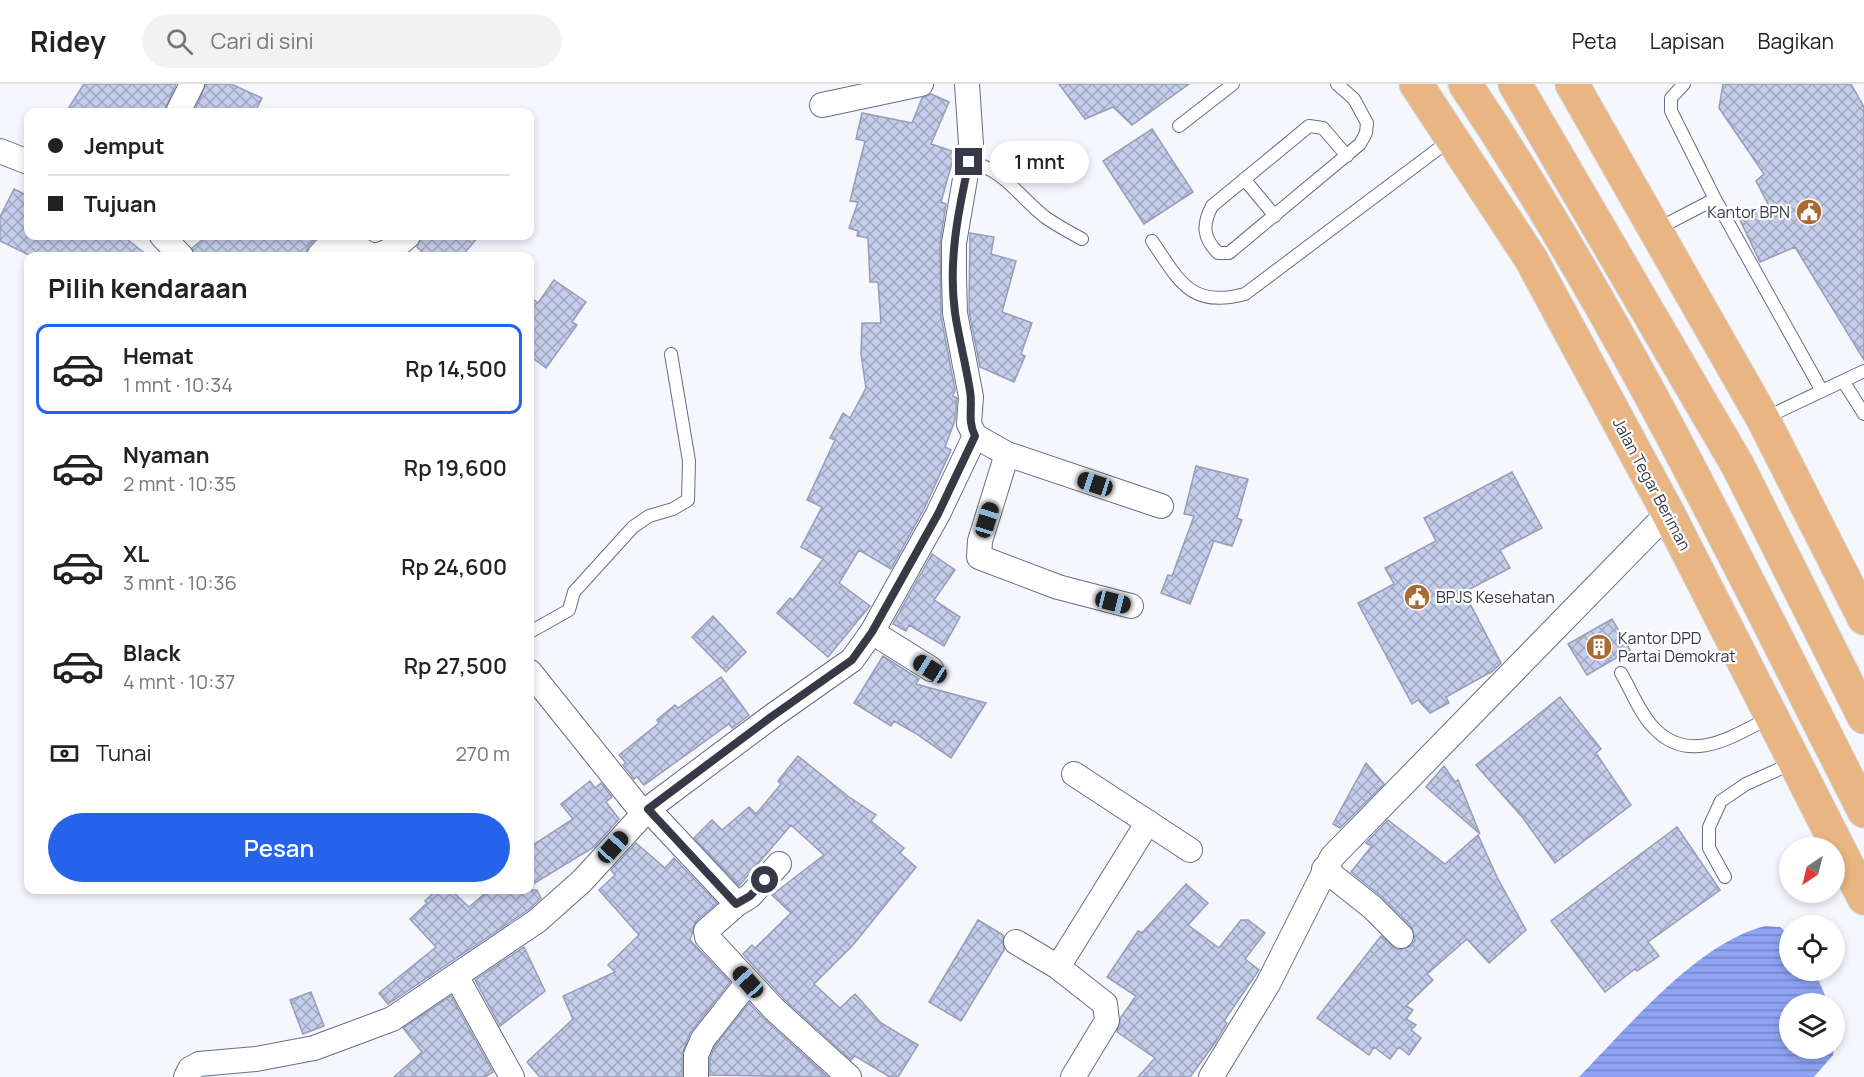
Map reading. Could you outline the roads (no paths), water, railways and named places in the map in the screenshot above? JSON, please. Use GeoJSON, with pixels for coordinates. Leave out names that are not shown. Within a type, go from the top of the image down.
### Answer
{"type":"FeatureCollection","features":[{"type":"Feature","properties":{"kind":"main road","name":"Jalan Tegar Beriman"},"geometry":{"type":"LineString","coordinates":[[1416,84],[1531,259],[1668,513],[1773,716],[1785,767],[1864,898]]}},
{"type":"Feature","properties":{"kind":"main road"},"geometry":{"type":"LineString","coordinates":[[1465,84],[1564,239],[1699,486],[1864,811]]}},
{"type":"Feature","properties":{"kind":"main road"},"geometry":{"type":"LineString","coordinates":[[1515,84],[1588,204],[1738,466],[1864,717]]}},
{"type":"Feature","properties":{"kind":"main road"},"geometry":{"type":"LineString","coordinates":[[1580,86],[1656,230],[1763,418],[1864,618]]}},
{"type":"Feature","properties":{"kind":"street"},"geometry":{"type":"LineString","coordinates":[[180,108],[192,84]]}},
{"type":"Feature","properties":{"kind":"street"},"geometry":{"type":"LineString","coordinates":[[822,105],[921,84]]}},
{"type":"Feature","properties":{"kind":"street"},"geometry":{"type":"LineString","coordinates":[[968,84],[971,117],[969,162],[954,243],[954,275],[955,313],[971,397],[969,424],[975,436],[1007,454],[1161,506]]}},
{"type":"Feature","properties":{"kind":"street"},"geometry":{"type":"LineString","coordinates":[[0,151],[24,160]]}},
{"type":"Feature","properties":{"kind":"street"},"geometry":{"type":"LineString","coordinates":[[166,240],[177,252]]}},
{"type":"Feature","properties":{"kind":"street"},"geometry":{"type":"LineString","coordinates":[[322,252],[333,240],[340,241],[361,252]]}},
{"type":"Feature","properties":{"kind":"street"},"geometry":{"type":"LineString","coordinates":[[383,252],[402,240]]}},
{"type":"Feature","properties":{"kind":"street"},"geometry":{"type":"LineString","coordinates":[[186,1077],[190,1070],[199,1064],[256,1059],[314,1048],[358,1034],[392,1019],[537,921],[582,881],[646,811],[771,717],[852,660],[872,632],[938,514],[975,436]]}},
{"type":"Feature","properties":{"kind":"street"},"geometry":{"type":"LineString","coordinates":[[1007,454],[980,541],[979,557],[1058,587],[1131,606]]}},
{"type":"Feature","properties":{"kind":"street"},"geometry":{"type":"LineString","coordinates":[[1211,1077],[1268,984],[1324,869],[1341,847],[1668,513]]}},
{"type":"Feature","properties":{"kind":"street"},"geometry":{"type":"LineString","coordinates":[[872,632],[930,669]]}},
{"type":"Feature","properties":{"kind":"street"},"geometry":{"type":"LineString","coordinates":[[534,677],[587,744],[646,811],[736,904]]}},
{"type":"Feature","properties":{"kind":"street"},"geometry":{"type":"LineString","coordinates":[[1074,774],[1190,850]]}},
{"type":"Feature","properties":{"kind":"street"},"geometry":{"type":"LineString","coordinates":[[1058,967],[1148,822]]}},
{"type":"Feature","properties":{"kind":"street"},"geometry":{"type":"LineString","coordinates":[[779,864],[750,896],[736,904],[706,931],[707,937],[748,982],[844,1076]]}},
{"type":"Feature","properties":{"kind":"street"},"geometry":{"type":"LineString","coordinates":[[1324,869],[1372,907],[1401,936]]}},
{"type":"Feature","properties":{"kind":"street"},"geometry":{"type":"LineString","coordinates":[[1016,942],[1058,967],[1105,1004],[1107,1021],[1073,1077]]}},
{"type":"Feature","properties":{"kind":"street"},"geometry":{"type":"LineString","coordinates":[[456,976],[512,1077]]}},
{"type":"Feature","properties":{"kind":"street"},"geometry":{"type":"LineString","coordinates":[[696,1077],[696,1055],[703,1039],[748,982]]}},
{"type":"Feature","properties":{"kind":"lane"},"geometry":{"type":"LineString","coordinates":[[1179,126],[1233,84]]}},
{"type":"Feature","properties":{"kind":"lane"},"geometry":{"type":"LineString","coordinates":[[1337,84],[1354,99],[1367,123],[1366,133],[1360,144],[1347,156],[1275,216],[1229,253],[1218,253],[1210,245],[1205,233],[1205,219],[1212,207],[1309,126],[1323,128],[1347,156]]}},
{"type":"Feature","properties":{"kind":"lane"},"geometry":{"type":"LineString","coordinates":[[1684,84],[1677,88],[1671,98],[1671,111],[1715,199],[1822,391]]}},
{"type":"Feature","properties":{"kind":"lane"},"geometry":{"type":"LineString","coordinates":[[1152,241],[1184,287],[1203,296],[1223,300],[1245,294],[1452,139]]}},
{"type":"Feature","properties":{"kind":"lane"},"geometry":{"type":"LineString","coordinates":[[969,162],[983,165],[1002,176],[1044,216],[1082,239]]}},
{"type":"Feature","properties":{"kind":"lane"},"geometry":{"type":"LineString","coordinates":[[1244,180],[1275,216]]}},
{"type":"Feature","properties":{"kind":"lane"},"geometry":{"type":"LineString","coordinates":[[1656,230],[1715,199]]}},
{"type":"Feature","properties":{"kind":"lane"},"geometry":{"type":"LineString","coordinates":[[534,630],[569,610],[574,592],[633,527],[649,516],[682,506],[688,500],[689,460],[671,354]]}},
{"type":"Feature","properties":{"kind":"lane"},"geometry":{"type":"LineString","coordinates":[[1763,418],[1864,371]]}},
{"type":"Feature","properties":{"kind":"lane"},"geometry":{"type":"LineString","coordinates":[[1843,381],[1864,414]]}},
{"type":"Feature","properties":{"kind":"lane"},"geometry":{"type":"LineString","coordinates":[[1621,673],[1653,727],[1671,742],[1701,748],[1720,742],[1773,716]]}},
{"type":"Feature","properties":{"kind":"lane"},"geometry":{"type":"LineString","coordinates":[[1725,877],[1708,848],[1710,827],[1721,801],[1746,784],[1785,767]]}},
{"type":"Feature","properties":{"kind":"water"},"geometry":{"type":"Polygon","coordinates":[[[1765,926],[1779,927],[1779,981],[1819,981],[1824,993],[1779,993],[1779,1059],[1830,1059],[1814,1077],[1579,1077],[1664,990],[1689,968],[1739,935],[1765,926]]]}},
{"type":"Feature","properties":{"kind":"place","name":"Kantor BPN"},"geometry":{"type":"Point","coordinates":[1809,212]}},
{"type":"Feature","properties":{"kind":"place","name":"BPJS Kesehatan"},"geometry":{"type":"Point","coordinates":[1417,597]}},
{"type":"Feature","properties":{"kind":"place","name":"Kantor DPD Partai Demokrat"},"geometry":{"type":"Point","coordinates":[1599,647]}}]}
